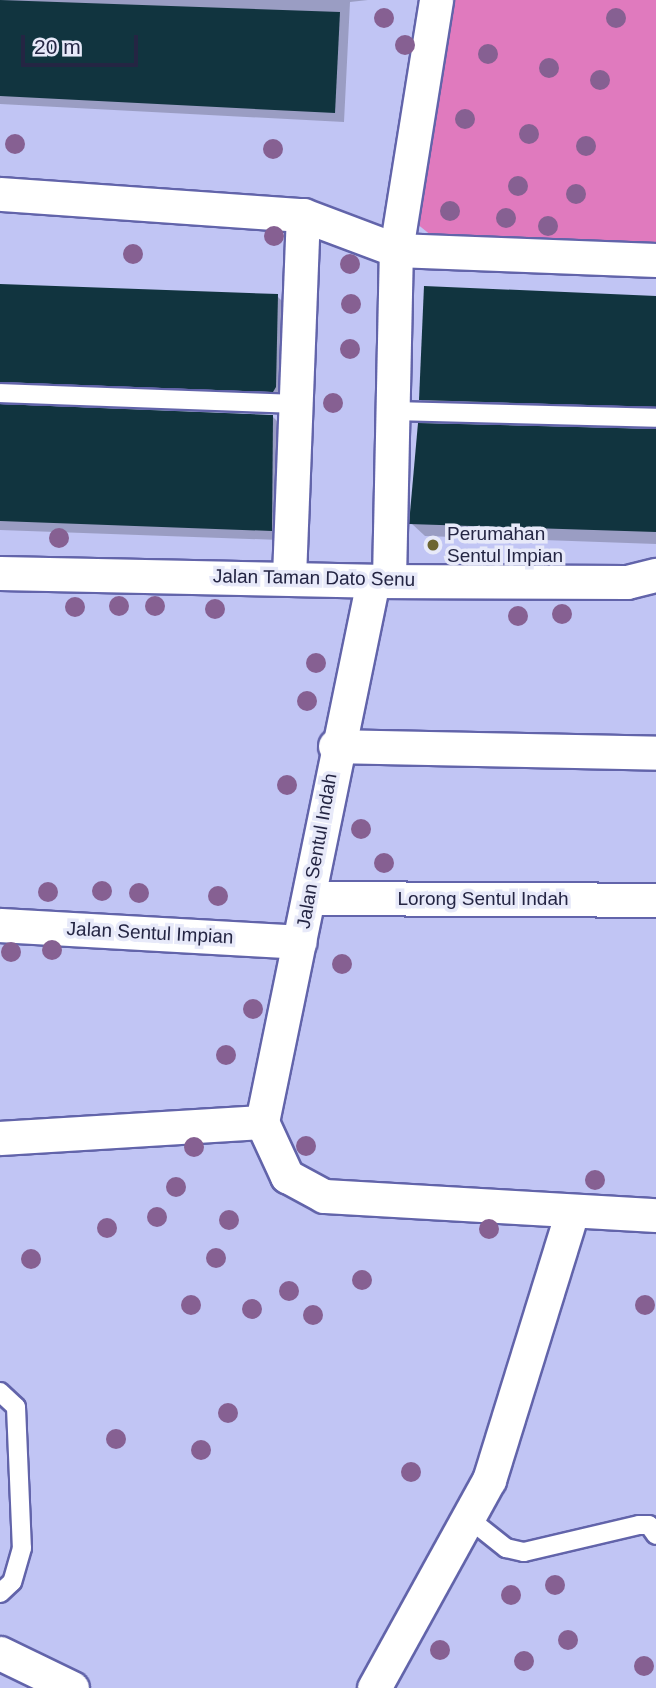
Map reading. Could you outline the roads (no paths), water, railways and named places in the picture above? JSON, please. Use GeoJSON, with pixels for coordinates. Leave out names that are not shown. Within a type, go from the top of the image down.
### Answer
{"type":"FeatureCollection","features":[{"type":"Feature","properties":{"kind":"street","name":"Jalan Sentul Indah"},"geometry":{"type":"LineString","coordinates":[[262,1122],[309,898],[335,746],[381,581],[393,411],[396,250],[436,0]]}},
{"type":"Feature","properties":{"kind":"street"},"geometry":{"type":"LineString","coordinates":[[0,194],[303,215],[396,250],[656,260]]}},
{"type":"Feature","properties":{"kind":"street"},"geometry":{"type":"LineString","coordinates":[[289,578],[303,215]]}},
{"type":"Feature","properties":{"kind":"street","name":"Jalan Taman Dato Senu"},"geometry":{"type":"LineString","coordinates":[[0,573],[381,581],[646,582]]}},
{"type":"Feature","properties":{"kind":"street"},"geometry":{"type":"LineString","coordinates":[[335,746],[656,753]]}},
{"type":"Feature","properties":{"kind":"street","name":"Lorong Sentul Indah"},"geometry":{"type":"LineString","coordinates":[[309,898],[656,900]]}},
{"type":"Feature","properties":{"kind":"street","name":"Jalan Sentul Impian"},"geometry":{"type":"LineString","coordinates":[[0,925],[300,942]]}},
{"type":"Feature","properties":{"kind":"street"},"geometry":{"type":"LineString","coordinates":[[0,1138],[262,1122],[288,1176],[324,1196],[656,1215]]}},
{"type":"Feature","properties":{"kind":"street"},"geometry":{"type":"LineString","coordinates":[[374,1688],[489,1480],[572,1212]]}},
{"type":"Feature","properties":{"kind":"street"},"geometry":{"type":"LineString","coordinates":[[0,1653],[72,1688]]}},
{"type":"Feature","properties":{"kind":"lane"},"geometry":{"type":"LineString","coordinates":[[0,393],[295,404]]}},
{"type":"Feature","properties":{"kind":"lane"},"geometry":{"type":"LineString","coordinates":[[393,411],[656,418]]}},
{"type":"Feature","properties":{"kind":"lane"},"geometry":{"type":"LineString","coordinates":[[0,1392],[16,1407],[22,1548],[12,1582],[0,1593]]}},
{"type":"Feature","properties":{"kind":"lane"},"geometry":{"type":"LineString","coordinates":[[467,1517],[506,1548],[524,1552],[639,1525],[649,1525],[656,1535]]}},
{"type":"Feature","properties":{"kind":"place","name":"Perumahan Sentul Impian"},"geometry":{"type":"Point","coordinates":[433,545]}}]}
